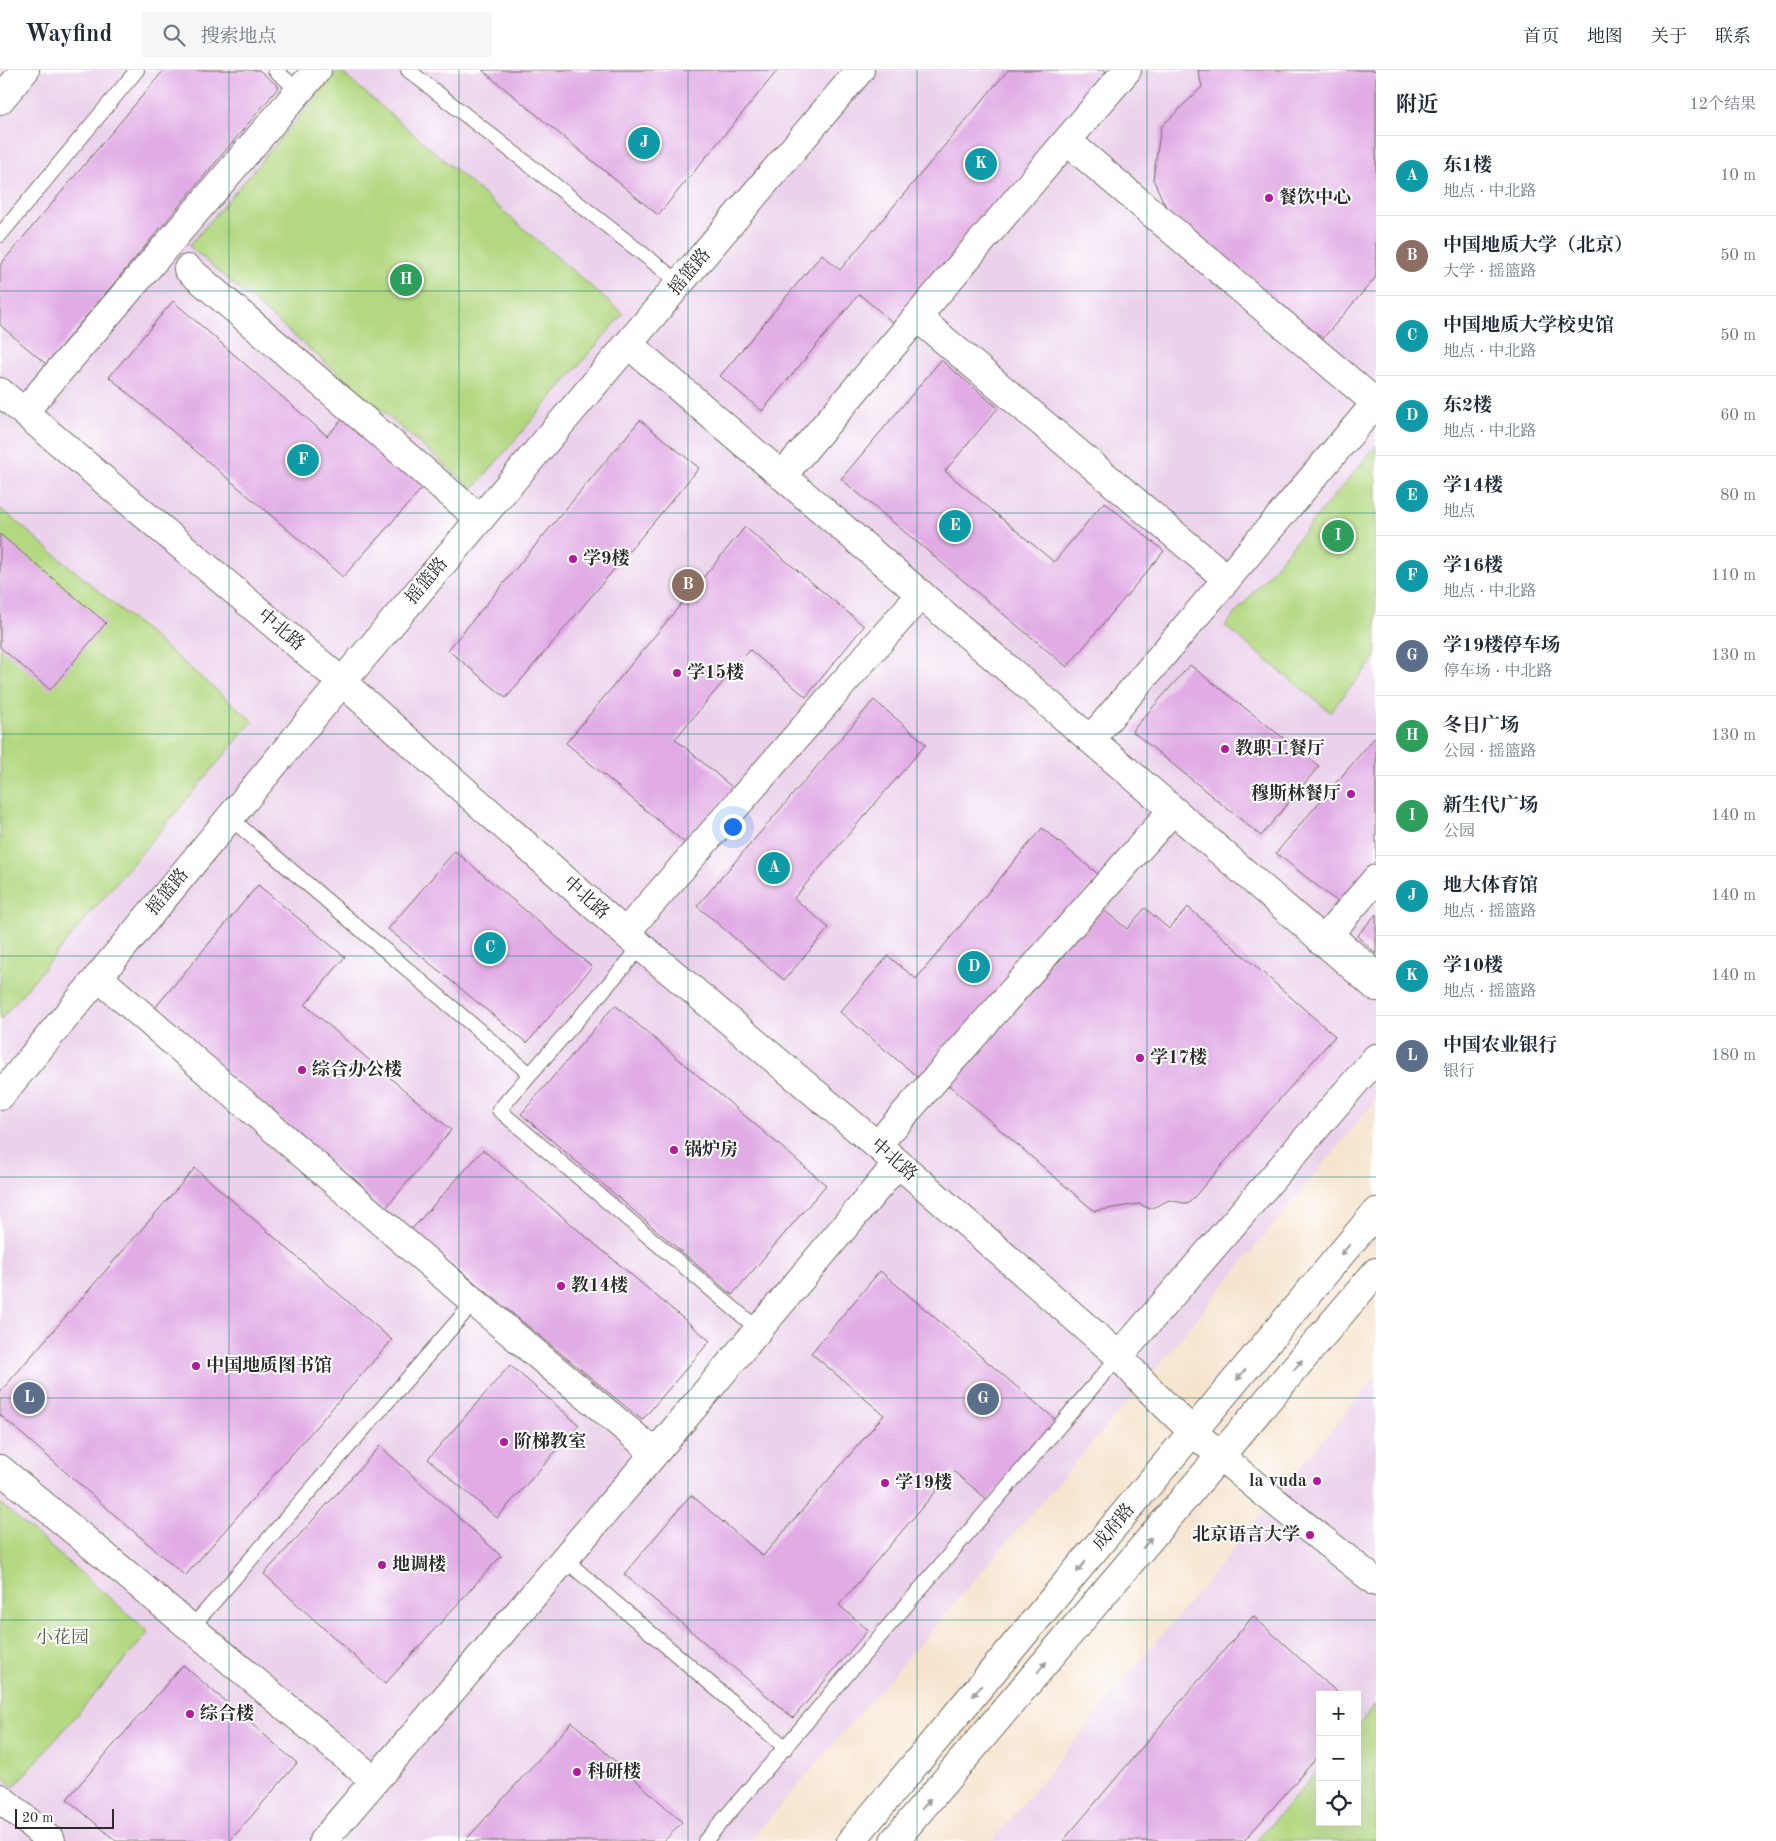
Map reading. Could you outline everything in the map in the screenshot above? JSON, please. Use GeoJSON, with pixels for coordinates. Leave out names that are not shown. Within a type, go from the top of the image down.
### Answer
{"type":"FeatureCollection","features":[{"type":"Feature","properties":{"kind":"street"},"geometry":{"type":"LineString","coordinates":[[0,100],[25,70]]}},
{"type":"Feature","properties":{"kind":"street"},"geometry":{"type":"LineString","coordinates":[[24,412],[317,70]]}},
{"type":"Feature","properties":{"kind":"street","name":"摇篮路"},"geometry":{"type":"LineString","coordinates":[[0,1096],[342,682],[860,70]]}},
{"type":"Feature","properties":{"kind":"street"},"geometry":{"type":"LineString","coordinates":[[782,476],[1127,70]]}},
{"type":"Feature","properties":{"kind":"street"},"geometry":{"type":"LineString","coordinates":[[1067,141],[1376,403],[1091,740]]}},
{"type":"Feature","properties":{"kind":"street"},"geometry":{"type":"LineString","coordinates":[[188,269],[480,519]]}},
{"type":"Feature","properties":{"kind":"street"},"geometry":{"type":"LineString","coordinates":[[917,317],[1227,579]]}},
{"type":"Feature","properties":{"kind":"street"},"geometry":{"type":"LineString","coordinates":[[628,344],[1173,810],[1328,936],[1376,987]]}},
{"type":"Feature","properties":{"kind":"street","name":"中北路"},"geometry":{"type":"LineString","coordinates":[[0,392],[342,682],[633,940],[877,1145],[1119,1356],[1151,1393],[1221,1455],[1376,1582]]}},
{"type":"Feature","properties":{"kind":"street"},"geometry":{"type":"LineString","coordinates":[[633,940],[921,594]]}},
{"type":"Feature","properties":{"kind":"street"},"geometry":{"type":"LineString","coordinates":[[877,1145],[1173,810]]}},
{"type":"Feature","properties":{"kind":"street"},"geometry":{"type":"LineString","coordinates":[[1328,936],[1376,879]]}},
{"type":"Feature","properties":{"kind":"street"},"geometry":{"type":"LineString","coordinates":[[98,977],[474,1302],[655,1453]]}},
{"type":"Feature","properties":{"kind":"street"},"geometry":{"type":"LineString","coordinates":[[1119,1356],[1376,1058]]}},
{"type":"Feature","properties":{"kind":"street"},"geometry":{"type":"LineString","coordinates":[[323,1841],[655,1453],[898,1164]]}},
{"type":"Feature","properties":{"kind":"street","name":"成府路"},"geometry":{"type":"LineString","coordinates":[[851,1841],[1376,1212]]}},
{"type":"Feature","properties":{"kind":"street","name":"成府路"},"geometry":{"type":"LineString","coordinates":[[894,1841],[1376,1272]]}},
{"type":"Feature","properties":{"kind":"street"},"geometry":{"type":"LineString","coordinates":[[0,1469],[374,1780]]}},
{"type":"Feature","properties":{"kind":"street"},"geometry":{"type":"LineString","coordinates":[[0,1798],[51,1841]]}},
{"type":"Feature","properties":{"kind":"lane"},"geometry":{"type":"LineString","coordinates":[[0,235],[137,70]]}},
{"type":"Feature","properties":{"kind":"lane"},"geometry":{"type":"LineString","coordinates":[[274,70],[300,91]]}},
{"type":"Feature","properties":{"kind":"lane"},"geometry":{"type":"LineString","coordinates":[[408,70],[680,283]]}},
{"type":"Feature","properties":{"kind":"lane"},"geometry":{"type":"LineString","coordinates":[[230,818],[530,1074]]}},
{"type":"Feature","properties":{"kind":"lane"},"geometry":{"type":"LineString","coordinates":[[1328,936],[1376,966]]}},
{"type":"Feature","properties":{"kind":"lane"},"geometry":{"type":"LineString","coordinates":[[633,940],[530,1074],[499,1110],[759,1330]]}},
{"type":"Feature","properties":{"kind":"lane"},"geometry":{"type":"LineString","coordinates":[[191,1628],[474,1302]]}},
{"type":"Feature","properties":{"kind":"lane"},"geometry":{"type":"LineString","coordinates":[[705,1841],[1119,1356]]}},
{"type":"Feature","properties":{"kind":"lane"},"geometry":{"type":"LineString","coordinates":[[564,1559],[786,1748]]}},
{"type":"Feature","properties":{"kind":"shaded area"},"geometry":{"type":"Polygon","coordinates":[[[0,70],[1376,70],[1376,1100],[1143,1384],[750,1841],[0,1841],[0,70]]]}},
{"type":"Feature","properties":{"kind":"shaded area","name":"北京语言大学"},"geometry":{"type":"Polygon","coordinates":[[[1376,1376],[1376,1841],[992,1841],[1376,1376]]]}},
{"type":"Feature","properties":{"kind":"green space"},"geometry":{"type":"Polygon","coordinates":[[[339,70],[623,314],[473,489],[189,246],[339,70]]]}},
{"type":"Feature","properties":{"kind":"green space"},"geometry":{"type":"Polygon","coordinates":[[[1376,446],[1376,657],[1330,712],[1225,626],[1376,446]]]}},
{"type":"Feature","properties":{"kind":"green space"},"geometry":{"type":"Polygon","coordinates":[[[0,508],[253,721],[0,1020],[0,508]]]}},
{"type":"Feature","properties":{"kind":"green space","name":"小花园"},"geometry":{"type":"Polygon","coordinates":[[[0,1503],[149,1632],[14,1787],[0,1774],[0,1503]]]}},
{"type":"Feature","properties":{"kind":"green space"},"geometry":{"type":"Polygon","coordinates":[[[1376,1705],[1376,1841],[1256,1841],[1316,1774],[1316,1826],[1361,1826],[1361,1722],[1376,1705]]]}},
{"type":"Feature","properties":{"kind":"building"},"geometry":{"type":"Polygon","coordinates":[[[164,70],[259,70],[279,87],[46,364],[0,325],[0,265],[164,70]]]}},
{"type":"Feature","properties":{"kind":"building"},"geometry":{"type":"Polygon","coordinates":[[[482,70],[778,70],[658,215],[482,70]]]}},
{"type":"Feature","properties":{"kind":"building"},"geometry":{"type":"Polygon","coordinates":[[[1008,70],[1104,70],[1108,73],[897,326],[859,294],[762,411],[720,376],[822,254],[840,270],[1008,70]]]}},
{"type":"Feature","properties":{"kind":"building","name":"餐饮中心"},"geometry":{"type":"Polygon","coordinates":[[[1198,70],[1374,70],[1376,72],[1376,277],[1318,344],[1170,216],[1153,179],[1161,127],[1202,87],[1198,70]]]}},
{"type":"Feature","properties":{"kind":"building"},"geometry":{"type":"Polygon","coordinates":[[[173,301],[327,436],[347,414],[426,484],[343,577],[109,377],[173,301]]]}},
{"type":"Feature","properties":{"kind":"building"},"geometry":{"type":"Polygon","coordinates":[[[941,360],[998,408],[945,471],[1054,562],[1104,502],[1164,551],[1067,667],[841,479],[941,360]]]}},
{"type":"Feature","properties":{"kind":"building","name":"学9楼"},"geometry":{"type":"Polygon","coordinates":[[[640,420],[699,468],[506,698],[448,650],[640,420]]]}},
{"type":"Feature","properties":{"kind":"building","name":"学15楼"},"geometry":{"type":"Polygon","coordinates":[[[745,527],[864,626],[806,697],[750,650],[675,739],[733,788],[686,844],[566,743],[745,527]]]}},
{"type":"Feature","properties":{"kind":"building"},"geometry":{"type":"Polygon","coordinates":[[[0,534],[106,623],[50,690],[0,647],[0,534]]]}},
{"type":"Feature","properties":{"kind":"building","name":"教职工餐厅"},"geometry":{"type":"Polygon","coordinates":[[[1190,665],[1319,766],[1261,836],[1132,731],[1190,665]]]}},
{"type":"Feature","properties":{"kind":"building"},"geometry":{"type":"Polygon","coordinates":[[[874,700],[926,744],[794,898],[829,928],[784,980],[697,906],[874,700]]]}},
{"type":"Feature","properties":{"kind":"building","name":"穆斯林餐厅"},"geometry":{"type":"Polygon","coordinates":[[[1376,736],[1376,860],[1340,904],[1276,853],[1376,736]]]}},
{"type":"Feature","properties":{"kind":"building"},"geometry":{"type":"Polygon","coordinates":[[[1042,828],[1099,875],[926,1084],[840,1012],[888,956],[916,979],[1042,828]]]}},
{"type":"Feature","properties":{"kind":"building"},"geometry":{"type":"Polygon","coordinates":[[[455,851],[592,967],[527,1043],[388,929],[455,851]]]}},
{"type":"Feature","properties":{"kind":"building","name":"综合办公楼"},"geometry":{"type":"Polygon","coordinates":[[[258,885],[345,957],[305,1005],[451,1130],[385,1209],[154,1009],[258,885]]]}},
{"type":"Feature","properties":{"kind":"building","name":"学17楼"},"geometry":{"type":"Polygon","coordinates":[[[1099,906],[1127,929],[1145,908],[1169,929],[1188,907],[1335,1036],[1188,1204],[1169,1200],[1150,1209],[1139,1204],[1094,1211],[944,1081],[1099,906]]]}},
{"type":"Feature","properties":{"kind":"building"},"geometry":{"type":"Polygon","coordinates":[[[1376,914],[1376,954],[1357,936],[1376,914]]]}},
{"type":"Feature","properties":{"kind":"building","name":"锅炉房"},"geometry":{"type":"Polygon","coordinates":[[[615,1005],[826,1185],[732,1295],[521,1114],[615,1005]]]}},
{"type":"Feature","properties":{"kind":"building","name":"教14楼"},"geometry":{"type":"Polygon","coordinates":[[[483,1150],[710,1341],[642,1420],[411,1230],[483,1150]]]}},
{"type":"Feature","properties":{"kind":"building","name":"中国地质图书馆"},"geometry":{"type":"Polygon","coordinates":[[[195,1168],[392,1340],[185,1576],[0,1415],[0,1392],[195,1168]]]}},
{"type":"Feature","properties":{"kind":"building","name":"学19楼"},"geometry":{"type":"Polygon","coordinates":[[[880,1271],[1056,1420],[988,1500],[953,1471],[839,1605],[868,1630],[793,1718],[624,1574],[691,1495],[763,1556],[884,1415],[811,1353],[880,1271]]]}},
{"type":"Feature","properties":{"kind":"building","name":"阶梯教室"},"geometry":{"type":"Polygon","coordinates":[[[510,1365],[579,1425],[497,1518],[428,1459],[510,1365]]]}},
{"type":"Feature","properties":{"kind":"building","name":"地调楼"},"geometry":{"type":"Polygon","coordinates":[[[380,1446],[501,1556],[385,1684],[264,1574],[380,1446]]]}},
{"type":"Feature","properties":{"kind":"building"},"geometry":{"type":"Polygon","coordinates":[[[1253,1616],[1336,1691],[1316,1691],[1316,1759],[1244,1841],[1063,1841],[1253,1616]]]}},
{"type":"Feature","properties":{"kind":"building","name":"综合楼"},"geometry":{"type":"Polygon","coordinates":[[[183,1665],[297,1763],[230,1841],[116,1841],[67,1799],[183,1665]]]}},
{"type":"Feature","properties":{"kind":"building","name":"科研楼"},"geometry":{"type":"Polygon","coordinates":[[[572,1722],[682,1822],[664,1841],[465,1841],[572,1722]]]}},
{"type":"Feature","properties":{"kind":"place","name":"地大体育馆"},"geometry":{"type":"Point","coordinates":[644,143]}},
{"type":"Feature","properties":{"kind":"place","name":"学10楼"},"geometry":{"type":"Point","coordinates":[981,164]}},
{"type":"Feature","properties":{"kind":"place","name":"餐饮中心"},"geometry":{"type":"Point","coordinates":[1269,198]}},
{"type":"Feature","properties":{"kind":"place","name":"冬日广场"},"geometry":{"type":"Point","coordinates":[406,280]}},
{"type":"Feature","properties":{"kind":"place","name":"学16楼"},"geometry":{"type":"Point","coordinates":[303,460]}},
{"type":"Feature","properties":{"kind":"place","name":"学14楼"},"geometry":{"type":"Point","coordinates":[955,526]}},
{"type":"Feature","properties":{"kind":"place","name":"新生代广场"},"geometry":{"type":"Point","coordinates":[1338,536]}},
{"type":"Feature","properties":{"kind":"place","name":"学9楼"},"geometry":{"type":"Point","coordinates":[573,559]}},
{"type":"Feature","properties":{"kind":"place","name":"中国地质大学（北京）"},"geometry":{"type":"Point","coordinates":[688,585]}},
{"type":"Feature","properties":{"kind":"place","name":"学15楼"},"geometry":{"type":"Point","coordinates":[677,673]}},
{"type":"Feature","properties":{"kind":"place","name":"教职工餐厅"},"geometry":{"type":"Point","coordinates":[1225,749]}},
{"type":"Feature","properties":{"kind":"place","name":"穆斯林餐厅"},"geometry":{"type":"Point","coordinates":[1351,794]}},
{"type":"Feature","properties":{"kind":"place","name":"东1楼"},"geometry":{"type":"Point","coordinates":[774,868]}},
{"type":"Feature","properties":{"kind":"place","name":"中国地质大学校史馆"},"geometry":{"type":"Point","coordinates":[490,948]}},
{"type":"Feature","properties":{"kind":"place","name":"东2楼"},"geometry":{"type":"Point","coordinates":[974,967]}},
{"type":"Feature","properties":{"kind":"place","name":"学17楼"},"geometry":{"type":"Point","coordinates":[1140,1058]}},
{"type":"Feature","properties":{"kind":"place","name":"综合办公楼"},"geometry":{"type":"Point","coordinates":[302,1070]}},
{"type":"Feature","properties":{"kind":"place","name":"锅炉房"},"geometry":{"type":"Point","coordinates":[674,1150]}},
{"type":"Feature","properties":{"kind":"place","name":"教14楼"},"geometry":{"type":"Point","coordinates":[561,1286]}},
{"type":"Feature","properties":{"kind":"place","name":"中国地质图书馆"},"geometry":{"type":"Point","coordinates":[196,1366]}},
{"type":"Feature","properties":{"kind":"place","name":"中国农业银行"},"geometry":{"type":"Point","coordinates":[29,1398]}},
{"type":"Feature","properties":{"kind":"place","name":"学19楼停车场"},"geometry":{"type":"Point","coordinates":[983,1399]}},
{"type":"Feature","properties":{"kind":"place","name":"阶梯教室"},"geometry":{"type":"Point","coordinates":[504,1442]}},
{"type":"Feature","properties":{"kind":"place","name":"la vuda"},"geometry":{"type":"Point","coordinates":[1317,1481]}},
{"type":"Feature","properties":{"kind":"place","name":"学19楼"},"geometry":{"type":"Point","coordinates":[885,1483]}},
{"type":"Feature","properties":{"kind":"place","name":"北京语言大学"},"geometry":{"type":"Point","coordinates":[1310,1535]}},
{"type":"Feature","properties":{"kind":"place","name":"地调楼"},"geometry":{"type":"Point","coordinates":[382,1565]}},
{"type":"Feature","properties":{"kind":"place","name":"综合楼"},"geometry":{"type":"Point","coordinates":[190,1714]}},
{"type":"Feature","properties":{"kind":"place","name":"科研楼"},"geometry":{"type":"Point","coordinates":[577,1772]}}]}
